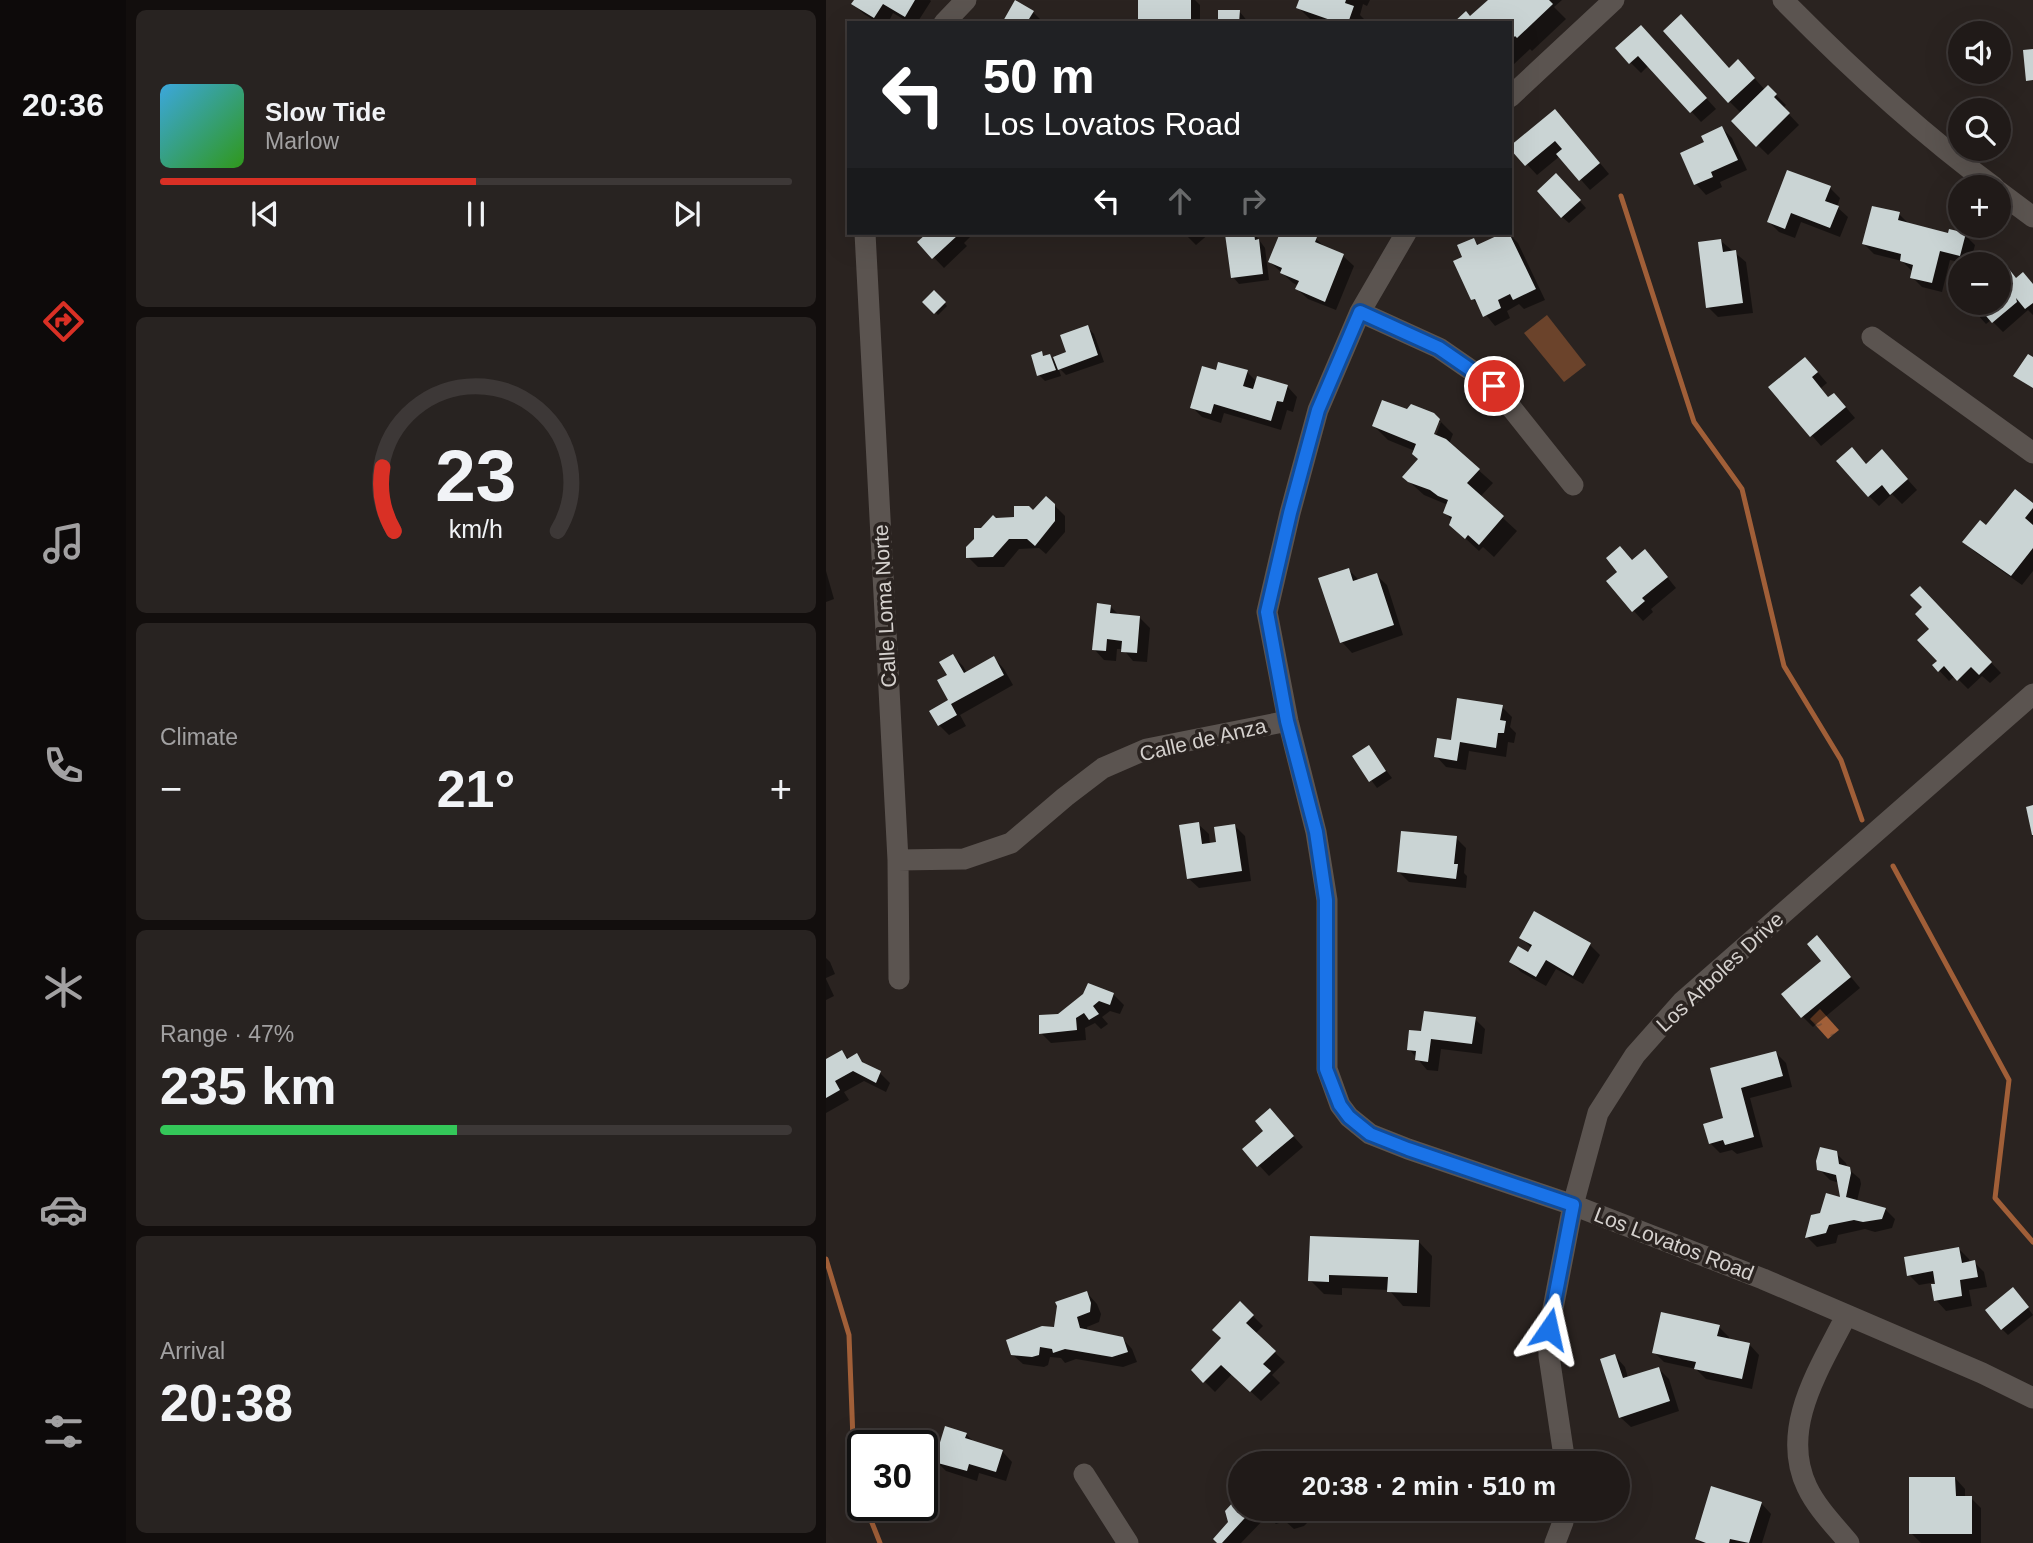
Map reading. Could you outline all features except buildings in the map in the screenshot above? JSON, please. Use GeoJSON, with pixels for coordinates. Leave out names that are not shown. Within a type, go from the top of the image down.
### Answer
{"type":"FeatureCollection","features":[{"type":"Feature","properties":{"kind":"street"},"geometry":{"type":"LineString","coordinates":[[946,21],[966,0]]}},
{"type":"Feature","properties":{"kind":"street"},"geometry":{"type":"LineString","coordinates":[[1512,95],[1614,0]]}},
{"type":"Feature","properties":{"kind":"street"},"geometry":{"type":"LineString","coordinates":[[1783,0],[1832,50],[1943,149],[1978,175]]}},
{"type":"Feature","properties":{"kind":"street"},"geometry":{"type":"LineString","coordinates":[[2011,200],[2033,216]]}},
{"type":"Feature","properties":{"kind":"street","name":"Calle Loma Norte"},"geometry":{"type":"LineString","coordinates":[[864,235],[898,860],[899,979]]}},
{"type":"Feature","properties":{"kind":"street","name":"Los Lovatos Road"},"geometry":{"type":"LineString","coordinates":[[1405,235],[1360,312],[1318,410],[1267,612],[1287,721],[1316,832],[1326,900],[1326,1069],[1340,1105],[1349,1117],[1370,1134],[1573,1205],[1763,1279],[1982,1373],[2033,1398]]}},
{"type":"Feature","properties":{"kind":"street"},"geometry":{"type":"LineString","coordinates":[[1360,312],[1439,348],[1494,386],[1573,485]]}},
{"type":"Feature","properties":{"kind":"street"},"geometry":{"type":"LineString","coordinates":[[1872,337],[2033,453]]}},
{"type":"Feature","properties":{"kind":"street","name":"Los Arboles Drive"},"geometry":{"type":"LineString","coordinates":[[1563,1451],[1549,1356],[1549,1329],[1573,1205],[1598,1113],[1635,1055],[1682,1002],[2033,694]]}},
{"type":"Feature","properties":{"kind":"street","name":"Calle de Anza"},"geometry":{"type":"LineString","coordinates":[[898,860],[964,859],[1011,843],[1102,768],[1147,749],[1287,721]]}},
{"type":"Feature","properties":{"kind":"street"},"geometry":{"type":"LineString","coordinates":[[1846,1316],[1802,1411],[1797,1451],[1803,1476],[1814,1498],[1849,1543]]}},
{"type":"Feature","properties":{"kind":"street"},"geometry":{"type":"LineString","coordinates":[[1084,1474],[1128,1543]]}},
{"type":"Feature","properties":{"kind":"street"},"geometry":{"type":"LineString","coordinates":[[1555,1543],[1563,1521]]}},
{"type":"Feature","properties":{"kind":"shaded area"},"geometry":{"type":"Polygon","coordinates":[[[1547,315],[1586,365],[1564,382],[1524,333],[1547,315]]]}},
{"type":"Feature","properties":{"kind":"water"},"geometry":{"type":"Polygon","coordinates":[[[1820,1009],[1839,1030],[1828,1039],[1810,1019],[1820,1009]]]}},
{"type":"Feature","properties":{"kind":"waterway"},"geometry":{"type":"LineString","coordinates":[[1621,196],[1694,422],[1742,489],[1784,666],[1841,760],[1862,820]]}},
{"type":"Feature","properties":{"kind":"waterway"},"geometry":{"type":"LineString","coordinates":[[1893,866],[2009,1080],[1995,1198],[2033,1242]]}},
{"type":"Feature","properties":{"kind":"waterway"},"geometry":{"type":"LineString","coordinates":[[826,1259],[849,1335],[853,1430]]}},
{"type":"Feature","properties":{"kind":"waterway"},"geometry":{"type":"LineString","coordinates":[[871,1521],[880,1543]]}},
{"type":"Feature","properties":{"kind":"route"},"geometry":{"type":"LineString","coordinates":[[1494,386],[1439,348],[1360,312],[1318,410],[1267,612],[1287,721],[1316,832],[1326,900],[1326,1069],[1340,1105],[1349,1117],[1370,1134],[1573,1205],[1549,1329]]}}]}
